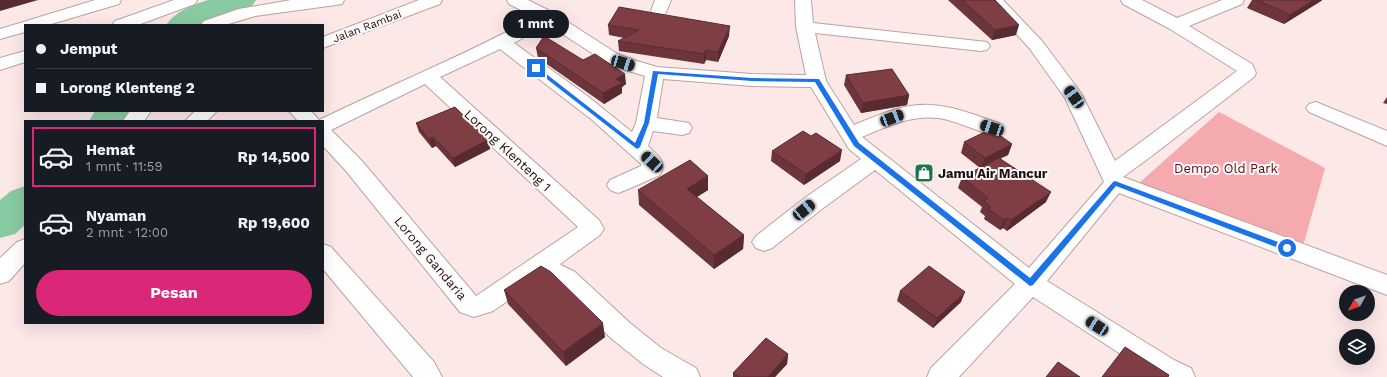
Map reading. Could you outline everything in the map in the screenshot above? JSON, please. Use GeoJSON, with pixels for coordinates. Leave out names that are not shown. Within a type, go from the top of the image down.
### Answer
{"type":"FeatureCollection","features":[{"type":"Feature","properties":{"kind":"street"},"geometry":{"type":"LineString","coordinates":[[32,24],[64,7],[112,0]]}},
{"type":"Feature","properties":{"kind":"street"},"geometry":{"type":"LineString","coordinates":[[124,24],[189,0]]}},
{"type":"Feature","properties":{"kind":"street"},"geometry":{"type":"LineString","coordinates":[[213,24],[228,18],[259,10],[336,0]]}},
{"type":"Feature","properties":{"kind":"street","name":"Jalan Rambai"},"geometry":{"type":"LineString","coordinates":[[324,43],[434,0]]}},
{"type":"Feature","properties":{"kind":"street"},"geometry":{"type":"LineString","coordinates":[[518,0],[548,17],[610,57],[623,63],[655,73],[752,80],[817,81]]}},
{"type":"Feature","properties":{"kind":"street"},"geometry":{"type":"LineString","coordinates":[[803,0],[805,27],[817,81],[856,144],[874,160],[1030,283],[1164,368],[1181,377]]}},
{"type":"Feature","properties":{"kind":"street"},"geometry":{"type":"LineString","coordinates":[[994,0],[1036,45],[1074,97],[1113,179],[1387,285]]}},
{"type":"Feature","properties":{"kind":"street"},"geometry":{"type":"LineString","coordinates":[[941,377],[1030,283],[1113,179],[1146,150],[1248,73],[1245,68],[1176,25],[1129,0]]}},
{"type":"Feature","properties":{"kind":"street"},"geometry":{"type":"LineString","coordinates":[[1176,25],[1236,0]]}},
{"type":"Feature","properties":{"kind":"street"},"geometry":{"type":"LineString","coordinates":[[324,126],[394,91],[502,42],[548,17]]}},
{"type":"Feature","properties":{"kind":"street"},"geometry":{"type":"LineString","coordinates":[[0,34],[24,27]]}},
{"type":"Feature","properties":{"kind":"street"},"geometry":{"type":"LineString","coordinates":[[805,27],[981,46]]}},
{"type":"Feature","properties":{"kind":"street"},"geometry":{"type":"LineString","coordinates":[[502,42],[572,95],[637,147],[652,162],[652,170],[618,185]]}},
{"type":"Feature","properties":{"kind":"street"},"geometry":{"type":"LineString","coordinates":[[0,64],[24,56]]}},
{"type":"Feature","properties":{"kind":"street"},"geometry":{"type":"LineString","coordinates":[[637,147],[646,123],[655,73]]}},
{"type":"Feature","properties":{"kind":"street","name":"Lorong Klenteng 1"},"geometry":{"type":"LineString","coordinates":[[428,76],[592,229],[545,263]]}},
{"type":"Feature","properties":{"kind":"street"},"geometry":{"type":"LineString","coordinates":[[1316,108],[1387,139]]}},
{"type":"Feature","properties":{"kind":"street"},"geometry":{"type":"LineString","coordinates":[[850,134],[906,113],[921,111],[952,116],[992,128]]}},
{"type":"Feature","properties":{"kind":"street"},"geometry":{"type":"LineString","coordinates":[[134,120],[140,112]]}},
{"type":"Feature","properties":{"kind":"street"},"geometry":{"type":"LineString","coordinates":[[196,120],[206,112]]}},
{"type":"Feature","properties":{"kind":"street"},"geometry":{"type":"LineString","coordinates":[[300,112],[309,120]]}},
{"type":"Feature","properties":{"kind":"street"},"geometry":{"type":"LineString","coordinates":[[646,123],[682,128]]}},
{"type":"Feature","properties":{"kind":"street","name":"Lorong Gandaria"},"geometry":{"type":"LineString","coordinates":[[324,135],[354,166],[469,305],[474,307],[484,304],[545,263]]}},
{"type":"Feature","properties":{"kind":"street"},"geometry":{"type":"LineString","coordinates":[[764,242],[814,203],[874,160]]}},
{"type":"Feature","properties":{"kind":"street"},"geometry":{"type":"LineString","coordinates":[[0,274],[24,249]]}},
{"type":"Feature","properties":{"kind":"street"},"geometry":{"type":"LineString","coordinates":[[324,254],[424,370],[428,377]]}},
{"type":"Feature","properties":{"kind":"street"},"geometry":{"type":"LineString","coordinates":[[545,263],[552,272],[566,280],[621,331],[652,356],[686,377]]}},
{"type":"Feature","properties":{"kind":"green space","name":"Dempo Old Park"},"geometry":{"type":"Polygon","coordinates":[[[1219,112],[1325,168],[1303,246],[1138,184],[1219,112]]]}},
{"type":"Feature","properties":{"kind":"building"},"geometry":{"type":"Polygon","coordinates":[[[962,0],[995,0],[1019,25],[995,30],[962,0]]]}},
{"type":"Feature","properties":{"kind":"building"},"geometry":{"type":"Polygon","coordinates":[[[1257,0],[1314,0],[1290,15],[1257,0]]]}},
{"type":"Feature","properties":{"kind":"building"},"geometry":{"type":"Polygon","coordinates":[[[619,7],[730,26],[718,52],[706,50],[704,54],[618,41],[639,30],[608,25],[619,7]]]}},
{"type":"Feature","properties":{"kind":"building"},"geometry":{"type":"Polygon","coordinates":[[[544,36],[583,60],[595,54],[625,74],[616,79],[622,83],[603,93],[536,48],[544,36]]]}},
{"type":"Feature","properties":{"kind":"building"},"geometry":{"type":"Polygon","coordinates":[[[892,69],[909,95],[863,103],[846,75],[892,69]]]}},
{"type":"Feature","properties":{"kind":"building"},"geometry":{"type":"Polygon","coordinates":[[[455,107],[488,140],[453,158],[433,137],[429,139],[416,123],[455,107]]]}},
{"type":"Feature","properties":{"kind":"building"},"geometry":{"type":"Polygon","coordinates":[[[991,129],[1012,144],[985,158],[964,142],[991,129]]]}},
{"type":"Feature","properties":{"kind":"building"},"geometry":{"type":"Polygon","coordinates":[[[803,131],[811,136],[816,133],[842,150],[806,174],[772,151],[803,131]]]}},
{"type":"Feature","properties":{"kind":"building"},"geometry":{"type":"Polygon","coordinates":[[[999,158],[1051,192],[1011,220],[1007,218],[1004,220],[988,209],[991,207],[984,201],[988,198],[962,177],[999,158]]]}},
{"type":"Feature","properties":{"kind":"building"},"geometry":{"type":"Polygon","coordinates":[[[690,160],[708,176],[687,189],[744,235],[714,255],[638,190],[690,160]]]}},
{"type":"Feature","properties":{"kind":"building"},"geometry":{"type":"Polygon","coordinates":[[[541,266],[551,272],[603,323],[563,352],[504,290],[541,266]]]}},
{"type":"Feature","properties":{"kind":"building"},"geometry":{"type":"Polygon","coordinates":[[[929,266],[965,292],[937,318],[900,291],[929,266]]]}},
{"type":"Feature","properties":{"kind":"building"},"geometry":{"type":"Polygon","coordinates":[[[766,338],[788,354],[768,377],[739,377],[733,373],[766,338]]]}},
{"type":"Feature","properties":{"kind":"building"},"geometry":{"type":"Polygon","coordinates":[[[1125,347],[1169,375],[1168,377],[1102,377],[1125,347]]]}},
{"type":"Feature","properties":{"kind":"building"},"geometry":{"type":"Polygon","coordinates":[[[1058,362],[1080,377],[1046,377],[1058,362]]]}},
{"type":"Feature","properties":{"kind":"waterway"},"geometry":{"type":"LineString","coordinates":[[183,24],[202,13],[241,0]]}},
{"type":"Feature","properties":{"kind":"waterway"},"geometry":{"type":"LineString","coordinates":[[108,120],[113,112]]}},
{"type":"Feature","properties":{"kind":"waterway"},"geometry":{"type":"LineString","coordinates":[[0,223],[24,202]]}},
{"type":"Feature","properties":{"kind":"place","name":"Jamu Air Mancur"},"geometry":{"type":"Point","coordinates":[924,173]}},
{"type":"Feature","properties":{"kind":"route"},"geometry":{"type":"LineString","coordinates":[[536,68],[637,147],[646,123],[655,73],[752,80],[817,81],[856,144],[874,160],[1030,283],[1115,184],[1287,248]]}}]}
